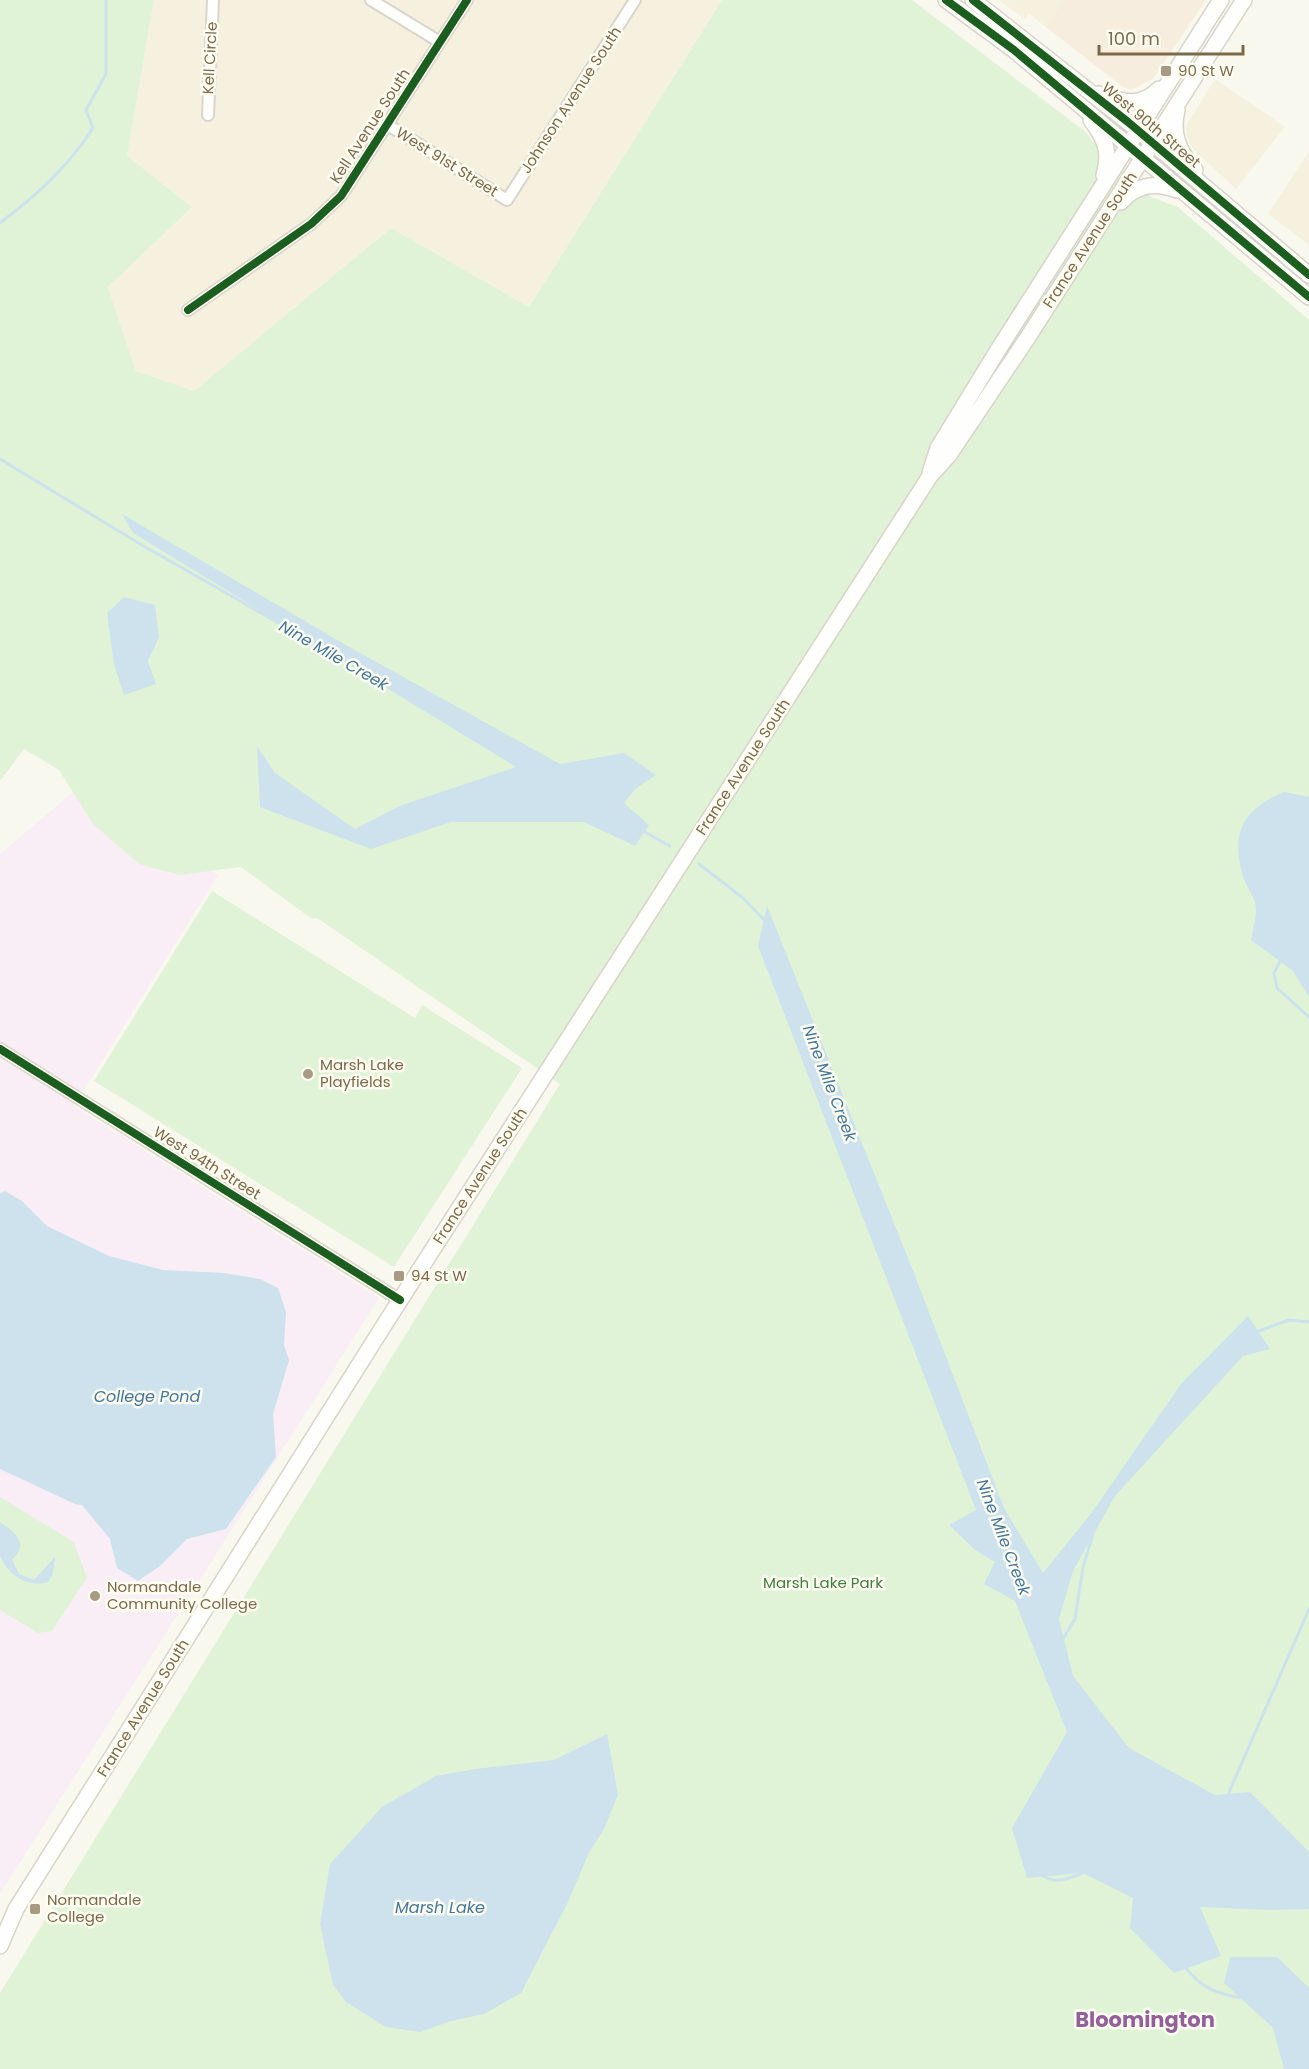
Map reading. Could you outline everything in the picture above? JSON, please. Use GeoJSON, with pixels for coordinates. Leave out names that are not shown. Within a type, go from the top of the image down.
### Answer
{"type":"FeatureCollection","features":[{"type":"Feature","properties":{"kind":"main road","name":"West 90th Street"},"geometry":{"type":"LineString","coordinates":[[946,0],[1067,93],[1133,137],[1153,143],[1309,275]]}},
{"type":"Feature","properties":{"kind":"main road","name":"West 90th Street"},"geometry":{"type":"LineString","coordinates":[[973,0],[1086,88],[1133,137],[1144,157],[1309,297]]}},
{"type":"Feature","properties":{"kind":"main road","name":"France Avenue South"},"geometry":{"type":"LineString","coordinates":[[930,476],[938,448],[1221,0]]}},
{"type":"Feature","properties":{"kind":"main road","name":"France Avenue South"},"geometry":{"type":"LineString","coordinates":[[0,1946],[16,1909],[400,1300],[930,476],[949,455],[1244,0]]}},
{"type":"Feature","properties":{"kind":"main road"},"geometry":{"type":"LineString","coordinates":[[1086,88],[1117,100],[1137,103],[1154,95],[1174,74]]}},
{"type":"Feature","properties":{"kind":"main road"},"geometry":{"type":"LineString","coordinates":[[1067,93],[1104,138],[1108,160],[1099,191]]}},
{"type":"Feature","properties":{"kind":"main road"},"geometry":{"type":"LineString","coordinates":[[1178,104],[1174,123],[1179,149],[1227,206]]}},
{"type":"Feature","properties":{"kind":"main road"},"geometry":{"type":"LineString","coordinates":[[1102,222],[1127,195],[1143,186],[1162,184],[1187,194]]}},
{"type":"Feature","properties":{"kind":"main road","name":"France Avenue South"},"geometry":{"type":"LineString","coordinates":[[0,1927],[16,1909]]}},
{"type":"Feature","properties":{"kind":"street","name":"Kell Circle"},"geometry":{"type":"LineString","coordinates":[[208,115],[213,0]]}},
{"type":"Feature","properties":{"kind":"street"},"geometry":{"type":"LineString","coordinates":[[371,0],[440,42]]}},
{"type":"Feature","properties":{"kind":"street","name":"Kell Avenue South"},"geometry":{"type":"LineString","coordinates":[[188,310],[327,211],[354,179],[467,0]]}},
{"type":"Feature","properties":{"kind":"street","name":"Johnson Avenue South"},"geometry":{"type":"LineString","coordinates":[[507,200],[635,0]]}},
{"type":"Feature","properties":{"kind":"street","name":"West 91st Street"},"geometry":{"type":"LineString","coordinates":[[388,124],[507,200]]}},
{"type":"Feature","properties":{"kind":"street","name":"West 94th Street"},"geometry":{"type":"LineString","coordinates":[[0,1049],[400,1300]]}},
{"type":"Feature","properties":{"kind":"shaded area"},"geometry":{"type":"Polygon","coordinates":[[[154,0],[722,0],[529,307],[391,228],[194,391],[136,371],[108,287],[192,207],[127,156],[154,0]]]}},
{"type":"Feature","properties":{"kind":"shaded area"},"geometry":{"type":"Polygon","coordinates":[[[998,0],[1063,0],[1046,27],[1029,14],[1025,19],[998,0]]]}},
{"type":"Feature","properties":{"kind":"shaded area"},"geometry":{"type":"Polygon","coordinates":[[[1063,0],[1206,0],[1153,79],[1131,90],[1123,87],[1046,27],[1063,0]]]}},
{"type":"Feature","properties":{"kind":"shaded area"},"geometry":{"type":"Polygon","coordinates":[[[1215,79],[1285,127],[1236,189],[1193,149],[1187,138],[1186,125],[1215,79]]]}},
{"type":"Feature","properties":{"kind":"shaded area"},"geometry":{"type":"Polygon","coordinates":[[[1309,151],[1309,245],[1268,214],[1309,151]]]}},
{"type":"Feature","properties":{"kind":"shaded area","name":"Normandale Community College"},"geometry":{"type":"Polygon","coordinates":[[[81,785],[218,875],[74,1106],[379,1298],[0,1894],[0,854],[81,785]]]}},
{"type":"Feature","properties":{"kind":"green space","name":"Marsh Lake Park"},"geometry":{"type":"Polygon","coordinates":[[[0,0],[154,0],[127,156],[192,207],[108,287],[136,371],[194,391],[391,228],[529,307],[722,0],[912,0],[1086,132],[1092,141],[1151,197],[1178,207],[1309,320],[1309,2069],[0,2069],[0,1993],[560,1084],[317,918],[312,919],[241,867],[180,875],[139,864],[93,824],[59,770],[24,749],[0,781],[0,0]]]}},
{"type":"Feature","properties":{"kind":"green space","name":"Marsh Lake Playfields"},"geometry":{"type":"Polygon","coordinates":[[[212,891],[415,1018],[422,1005],[522,1068],[394,1267],[94,1081],[212,891]]]}},
{"type":"Feature","properties":{"kind":"green space"},"geometry":{"type":"Polygon","coordinates":[[[0,1497],[74,1542],[87,1578],[52,1631],[38,1633],[0,1610],[0,1497]]]}},
{"type":"Feature","properties":{"kind":"water"},"geometry":{"type":"Polygon","coordinates":[[[122,514],[344,644],[560,764],[624,753],[656,775],[635,789],[624,803],[649,825],[635,846],[584,822],[451,822],[371,849],[260,807],[257,746],[275,773],[355,829],[402,805],[516,767],[133,533],[122,514]]]}},
{"type":"Feature","properties":{"kind":"water"},"geometry":{"type":"Polygon","coordinates":[[[124,597],[155,605],[159,637],[148,661],[156,684],[124,695],[114,665],[107,613],[124,597]]]}},
{"type":"Feature","properties":{"kind":"water"},"geometry":{"type":"Polygon","coordinates":[[[1284,792],[1309,797],[1309,997],[1293,971],[1251,940],[1256,907],[1243,877],[1239,858],[1240,834],[1250,814],[1270,798],[1284,792]]]}},
{"type":"Feature","properties":{"kind":"water"},"geometry":{"type":"Polygon","coordinates":[[[767,906],[912,1268],[1004,1508],[1043,1573],[1090,1515],[1181,1384],[1248,1316],[1270,1349],[1243,1356],[1115,1496],[1073,1571],[1059,1619],[1073,1676],[1129,1748],[1215,1795],[1250,1792],[1309,1852],[1309,1909],[1200,1907],[1221,1956],[1174,1973],[1130,1928],[1133,1898],[1083,1873],[1027,1878],[1012,1828],[1067,1732],[1015,1601],[984,1584],[995,1562],[975,1550],[949,1525],[976,1510],[758,946],[767,906]]]}},
{"type":"Feature","properties":{"kind":"water","name":"College Pond"},"geometry":{"type":"Polygon","coordinates":[[[5,1191],[22,1201],[47,1226],[109,1256],[163,1270],[224,1273],[260,1279],[278,1288],[286,1312],[284,1345],[289,1360],[273,1414],[276,1457],[226,1529],[187,1539],[160,1566],[138,1581],[117,1568],[110,1539],[82,1505],[75,1504],[0,1469],[0,1193],[5,1191]]]}},
{"type":"Feature","properties":{"kind":"water"},"geometry":{"type":"Polygon","coordinates":[[[0,1522],[15,1534],[20,1543],[20,1548],[12,1560],[19,1574],[34,1580],[55,1557],[53,1574],[48,1582],[40,1584],[25,1581],[13,1574],[3,1562],[0,1556],[0,1522]]]}},
{"type":"Feature","properties":{"kind":"water","name":"Marsh Lake"},"geometry":{"type":"Polygon","coordinates":[[[607,1734],[618,1795],[604,1829],[589,1853],[567,1904],[521,1993],[484,2014],[451,2021],[420,2032],[386,2027],[346,2002],[333,1985],[320,1924],[330,1864],[382,1807],[436,1776],[554,1760],[607,1734]]]}},
{"type":"Feature","properties":{"kind":"water"},"geometry":{"type":"Polygon","coordinates":[[[1230,1957],[1277,1957],[1309,1988],[1309,2069],[1284,2069],[1273,2028],[1224,1983],[1230,1957]]]}},
{"type":"Feature","properties":{"kind":"waterway","name":"Nine Mile Creek"},"geometry":{"type":"LineString","coordinates":[[0,223],[51,180],[93,128],[86,110],[106,74],[106,0]]}},
{"type":"Feature","properties":{"kind":"waterway","name":"Nine Mile Creek"},"geometry":{"type":"LineString","coordinates":[[0,459],[140,544],[319,646]]}},
{"type":"Feature","properties":{"kind":"waterway","name":"Nine Mile Creek"},"geometry":{"type":"LineString","coordinates":[[643,831],[670,846]]}},
{"type":"Feature","properties":{"kind":"waterway","name":"Nine Mile Creek"},"geometry":{"type":"LineString","coordinates":[[699,864],[743,898],[765,921]]}},
{"type":"Feature","properties":{"kind":"waterway"},"geometry":{"type":"LineString","coordinates":[[1280,961],[1274,973],[1277,988],[1309,1017]]}},
{"type":"Feature","properties":{"kind":"waterway"},"geometry":{"type":"LineString","coordinates":[[1256,1332],[1289,1320],[1309,1322]]}},
{"type":"Feature","properties":{"kind":"waterway"},"geometry":{"type":"LineString","coordinates":[[1063,1639],[1075,1619],[1083,1567],[1093,1534]]}},
{"type":"Feature","properties":{"kind":"waterway"},"geometry":{"type":"LineString","coordinates":[[1227,1797],[1309,1609]]}},
{"type":"Feature","properties":{"kind":"waterway","name":"Nine Mile Creek"},"geometry":{"type":"LineString","coordinates":[[1041,1874],[1051,1880],[1057,1880],[1085,1872]]}},
{"type":"Feature","properties":{"kind":"waterway","name":"Nine Mile Creek"},"geometry":{"type":"LineString","coordinates":[[1185,1967],[1197,1980],[1210,1989],[1243,1998]]}},
{"type":"Feature","properties":{"kind":"cycle path"},"geometry":{"type":"LineString","coordinates":[[188,310],[311,224],[341,196],[467,0]]}},
{"type":"Feature","properties":{"kind":"cycle path"},"geometry":{"type":"LineString","coordinates":[[946,0],[1014,50],[1309,297]]}},
{"type":"Feature","properties":{"kind":"cycle path"},"geometry":{"type":"LineString","coordinates":[[973,0],[1128,122],[1309,275]]}},
{"type":"Feature","properties":{"kind":"cycle path"},"geometry":{"type":"LineString","coordinates":[[0,1049],[400,1300]]}},
{"type":"Feature","properties":{"kind":"place","name":"90 St W"},"geometry":{"type":"Point","coordinates":[1166,71]}},
{"type":"Feature","properties":{"kind":"place","name":"Marsh Lake Playfields"},"geometry":{"type":"Point","coordinates":[308,1074]}},
{"type":"Feature","properties":{"kind":"place","name":"94 St W"},"geometry":{"type":"Point","coordinates":[399,1276]}},
{"type":"Feature","properties":{"kind":"place","name":"Normandale Community College"},"geometry":{"type":"Point","coordinates":[95,1596]}},
{"type":"Feature","properties":{"kind":"place","name":"Normandale College"},"geometry":{"type":"Point","coordinates":[35,1909]}},
{"type":"Feature","properties":{"kind":"district","name":"Bloomington"},"geometry":{"type":"Point","coordinates":[1145,2020]}}]}
